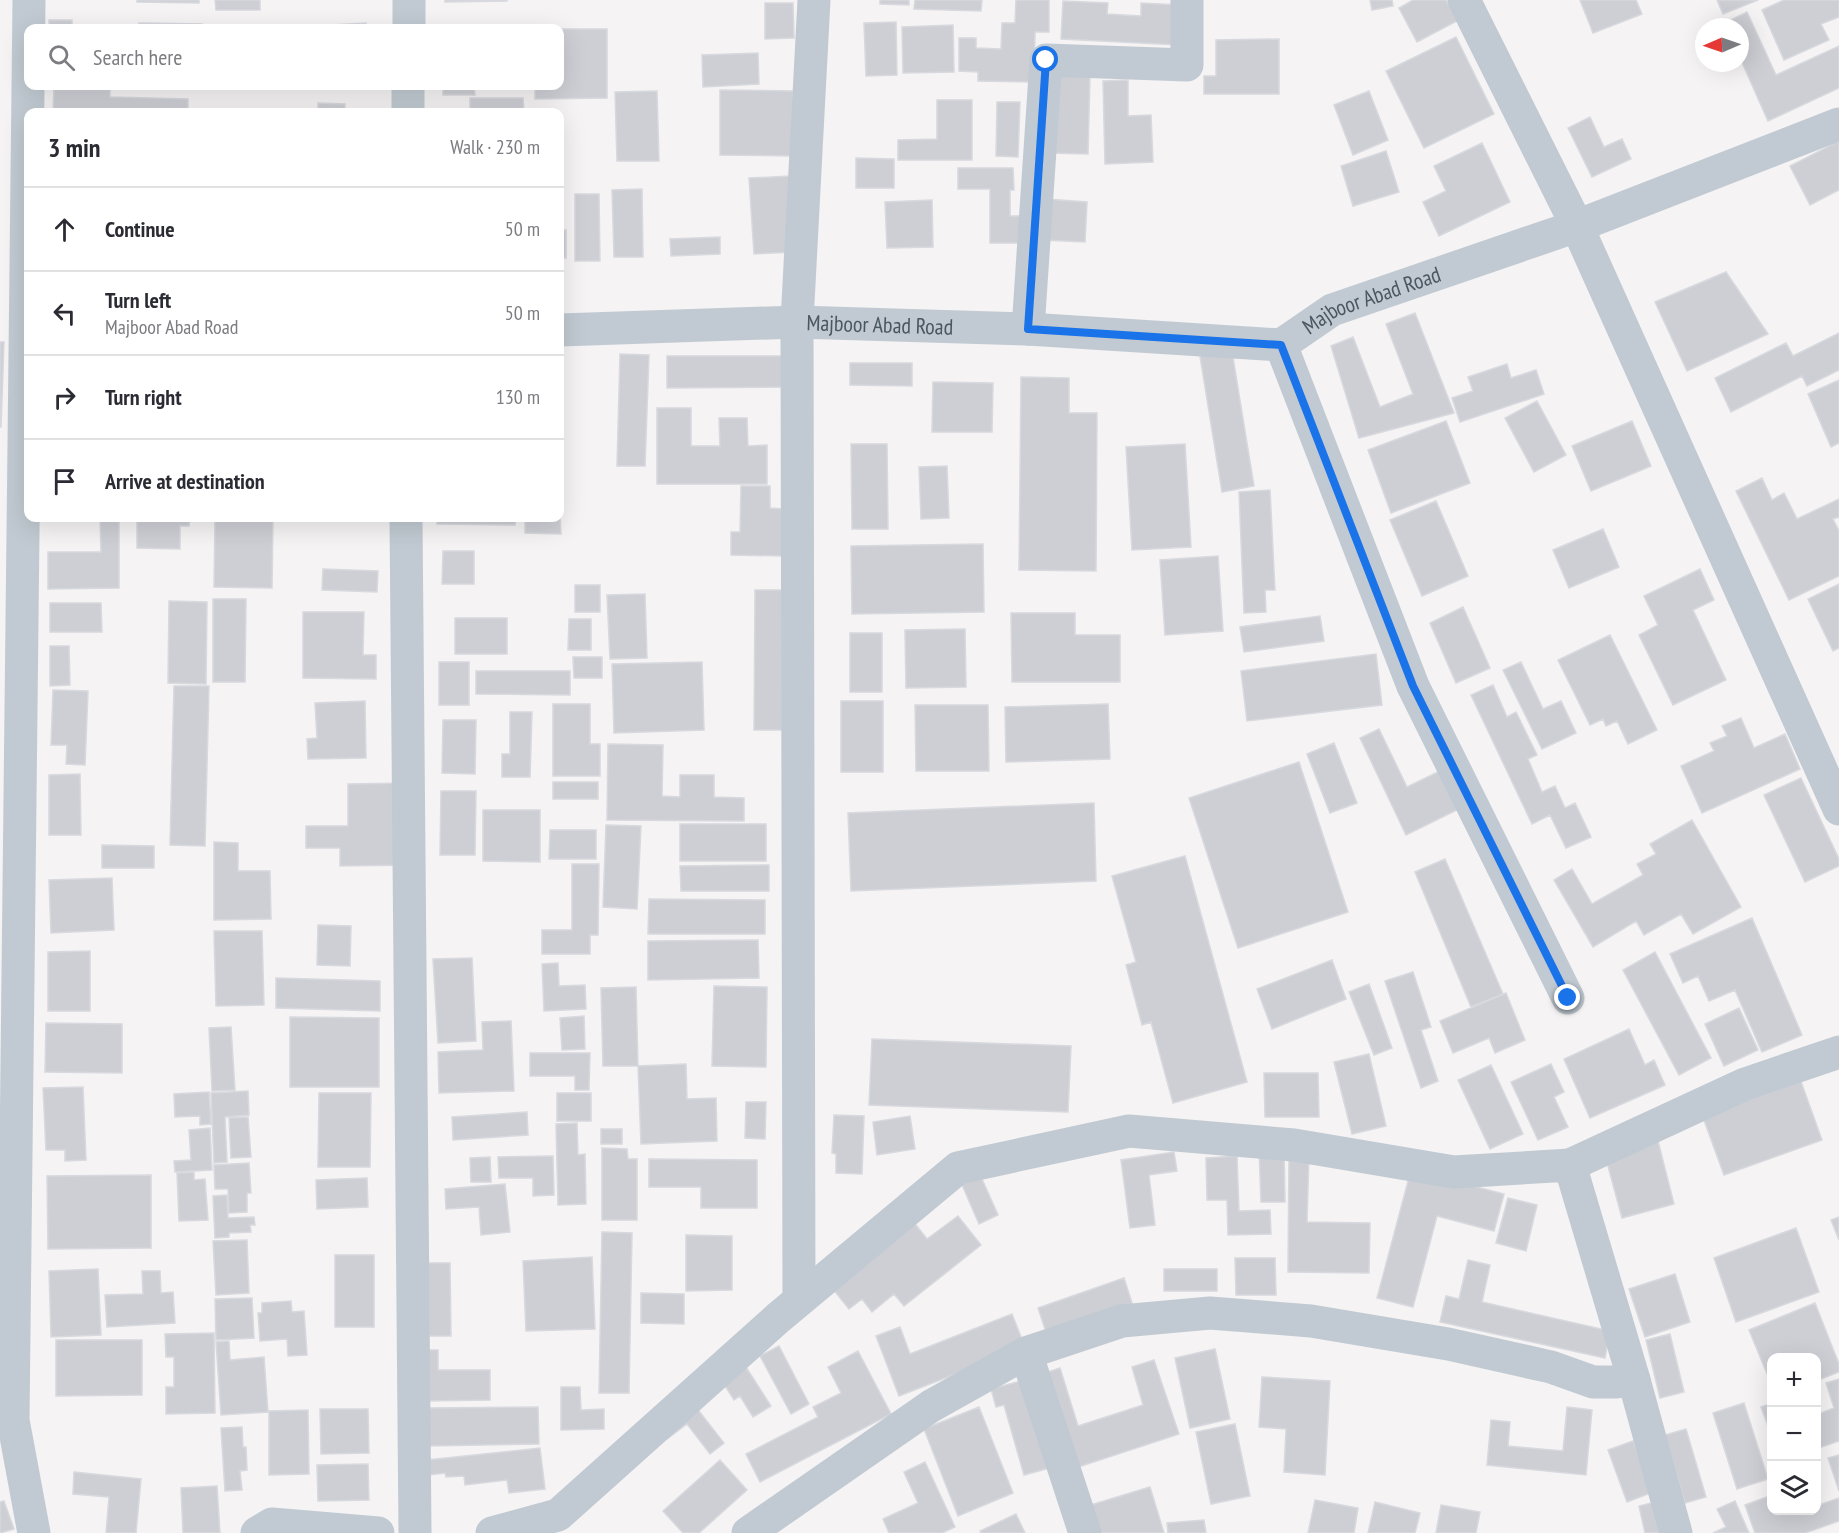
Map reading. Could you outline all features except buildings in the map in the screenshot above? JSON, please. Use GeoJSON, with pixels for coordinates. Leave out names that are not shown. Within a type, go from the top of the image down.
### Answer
{"type":"FeatureCollection","features":[{"type":"Feature","properties":{"kind":"street"},"geometry":{"type":"LineString","coordinates":[[27,24],[28,0]]}},
{"type":"Feature","properties":{"kind":"street"},"geometry":{"type":"LineString","coordinates":[[409,0],[409,24]]}},
{"type":"Feature","properties":{"kind":"street"},"geometry":{"type":"LineString","coordinates":[[799,1300],[797,322],[814,0]]}},
{"type":"Feature","properties":{"kind":"street"},"geometry":{"type":"LineString","coordinates":[[1028,329],[1046,60],[1187,65],[1186,0]]}},
{"type":"Feature","properties":{"kind":"street"},"geometry":{"type":"LineString","coordinates":[[1464,0],[1577,226],[1839,809]]}},
{"type":"Feature","properties":{"kind":"street"},"geometry":{"type":"LineString","coordinates":[[25,90],[25,108]]}},
{"type":"Feature","properties":{"kind":"street"},"geometry":{"type":"LineString","coordinates":[[408,90],[408,108]]}},
{"type":"Feature","properties":{"kind":"street"},"geometry":{"type":"LineString","coordinates":[[24,124],[18,309],[13,1420],[34,1533]]}},
{"type":"Feature","properties":{"kind":"street","name":"Majboor Abad Road"},"geometry":{"type":"LineString","coordinates":[[564,330],[797,322],[1028,329],[1281,345],[1332,310],[1577,226],[1839,124]]}},
{"type":"Feature","properties":{"kind":"street"},"geometry":{"type":"LineString","coordinates":[[1281,345],[1413,686],[1568,998]]}},
{"type":"Feature","properties":{"kind":"street"},"geometry":{"type":"LineString","coordinates":[[406,522],[415,1533]]}},
{"type":"Feature","properties":{"kind":"street"},"geometry":{"type":"LineString","coordinates":[[492,1533],[558,1515],[799,1300],[958,1168],[1129,1131],[1294,1145],[1454,1172],[1570,1165],[1744,1084],[1839,1052]]}},
{"type":"Feature","properties":{"kind":"street"},"geometry":{"type":"LineString","coordinates":[[1570,1165],[1634,1380],[1676,1533]]}},
{"type":"Feature","properties":{"kind":"street"},"geometry":{"type":"LineString","coordinates":[[748,1533],[931,1406],[1026,1353],[1122,1321],[1210,1312],[1311,1322],[1448,1344],[1551,1367],[1593,1382],[1634,1380]]}},
{"type":"Feature","properties":{"kind":"street"},"geometry":{"type":"LineString","coordinates":[[1026,1353],[1085,1533]]}},
{"type":"Feature","properties":{"kind":"street"},"geometry":{"type":"LineString","coordinates":[[257,1533],[272,1524],[378,1533]]}},
{"type":"Feature","properties":{"kind":"route"},"geometry":{"type":"LineString","coordinates":[[1046,60],[1028,329],[1281,345],[1413,686],[1568,998]]}}]}
